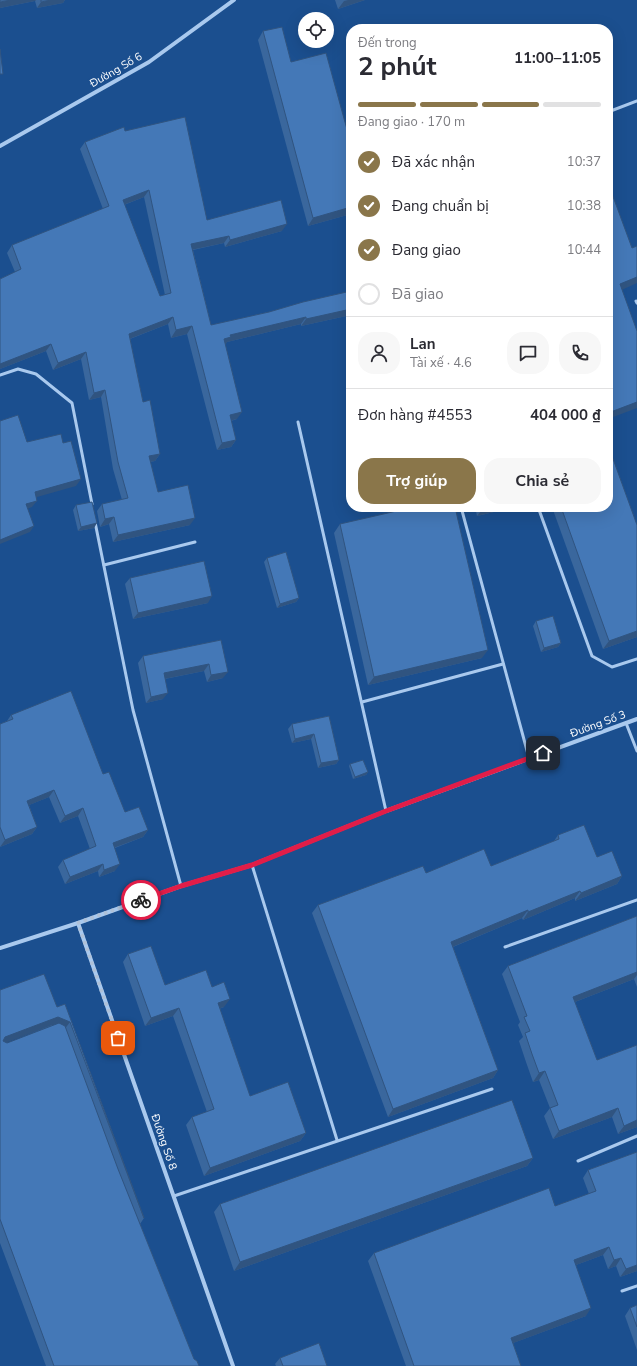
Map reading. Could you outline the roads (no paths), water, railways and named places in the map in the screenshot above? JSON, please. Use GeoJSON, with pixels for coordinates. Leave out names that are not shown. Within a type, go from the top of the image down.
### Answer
{"type":"FeatureCollection","features":[{"type":"Feature","properties":{"kind":"street","name":"Đường Số 6"},"geometry":{"type":"LineString","coordinates":[[0,146],[149,62],[234,0]]}},
{"type":"Feature","properties":{"kind":"street","name":"Đường Số 3"},"geometry":{"type":"LineString","coordinates":[[0,948],[78,923],[181,886],[252,865],[386,811],[637,719]]}},
{"type":"Feature","properties":{"kind":"street","name":"Đường Số 8"},"geometry":{"type":"LineString","coordinates":[[78,923],[233,1366]]}},
{"type":"Feature","properties":{"kind":"lane"},"geometry":{"type":"LineString","coordinates":[[613,110],[637,101]]}},
{"type":"Feature","properties":{"kind":"lane"},"geometry":{"type":"LineString","coordinates":[[0,375],[18,369],[36,374],[72,403],[93,511]]}},
{"type":"Feature","properties":{"kind":"lane"},"geometry":{"type":"LineString","coordinates":[[298,422],[386,811]]}},
{"type":"Feature","properties":{"kind":"lane"},"geometry":{"type":"LineString","coordinates":[[462,512],[529,758]]}},
{"type":"Feature","properties":{"kind":"lane"},"geometry":{"type":"LineString","coordinates":[[540,512],[592,656],[612,667],[637,659]]}},
{"type":"Feature","properties":{"kind":"lane"},"geometry":{"type":"LineString","coordinates":[[95,519],[133,710],[181,886]]}},
{"type":"Feature","properties":{"kind":"lane"},"geometry":{"type":"LineString","coordinates":[[104,565],[195,542]]}},
{"type":"Feature","properties":{"kind":"lane"},"geometry":{"type":"LineString","coordinates":[[362,702],[503,664]]}},
{"type":"Feature","properties":{"kind":"lane"},"geometry":{"type":"LineString","coordinates":[[626,723],[637,751]]}},
{"type":"Feature","properties":{"kind":"lane"},"geometry":{"type":"LineString","coordinates":[[252,865],[337,1140]]}},
{"type":"Feature","properties":{"kind":"lane"},"geometry":{"type":"LineString","coordinates":[[505,948],[637,900]]}},
{"type":"Feature","properties":{"kind":"lane"},"geometry":{"type":"LineString","coordinates":[[174,1196],[492,1089]]}},
{"type":"Feature","properties":{"kind":"lane"},"geometry":{"type":"LineString","coordinates":[[578,1161],[637,1136]]}},
{"type":"Feature","properties":{"kind":"lane"},"geometry":{"type":"LineString","coordinates":[[622,1291],[637,1286]]}}]}
